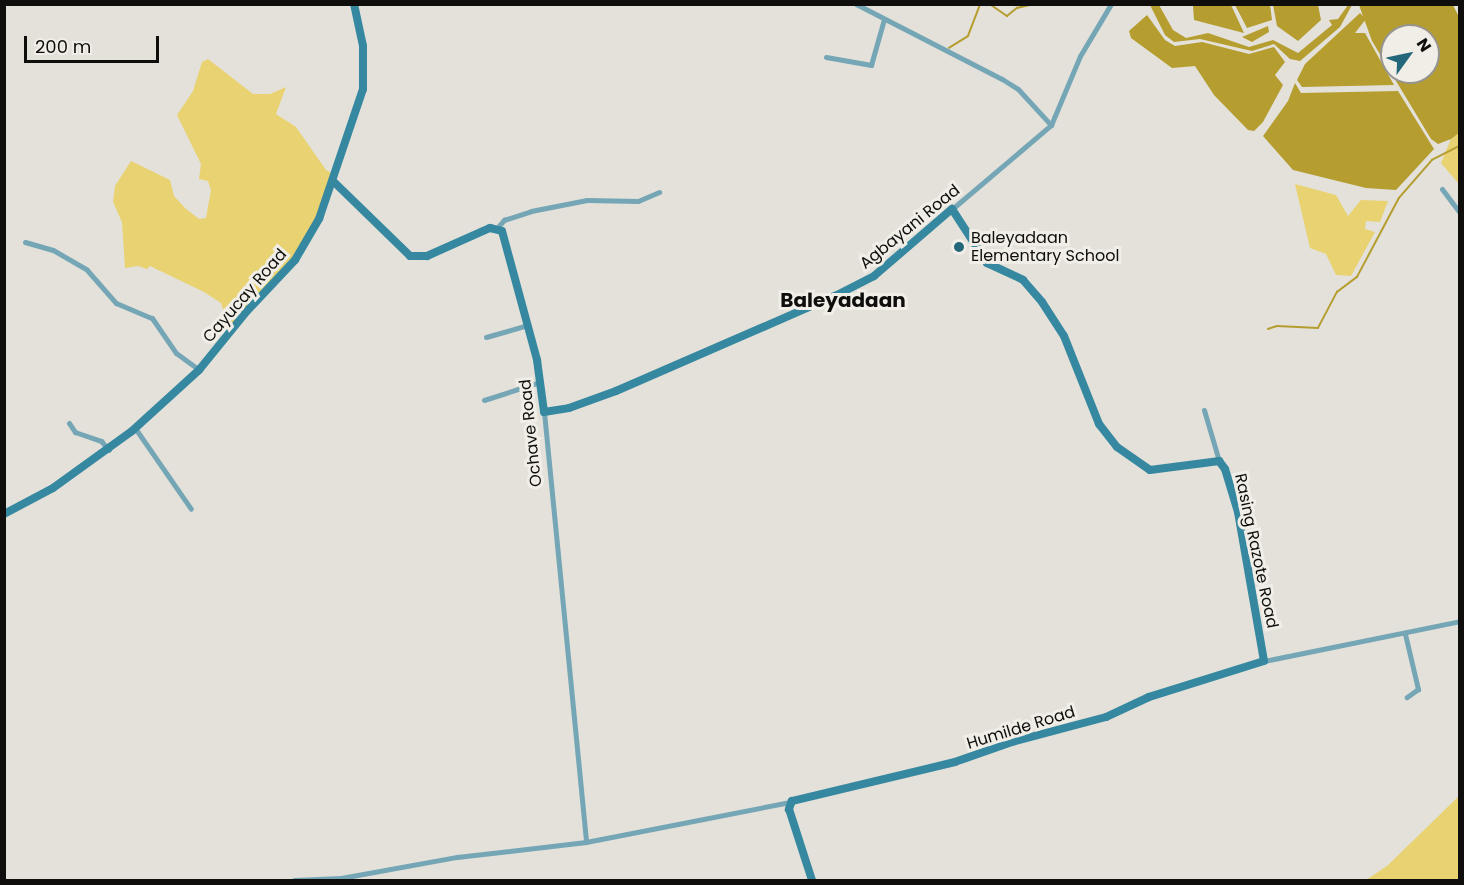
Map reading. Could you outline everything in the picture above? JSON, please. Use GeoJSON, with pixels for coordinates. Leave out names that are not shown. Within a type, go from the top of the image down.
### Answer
{"type":"FeatureCollection","features":[{"type":"Feature","properties":{"kind":"street","name":"Cayucay Road"},"geometry":{"type":"LineString","coordinates":[[4,514],[53,488],[109,450],[135,428],[199,370],[247,311],[295,260],[319,219],[363,89],[363,46],[354,4]]}},
{"type":"Feature","properties":{"kind":"street"},"geometry":{"type":"LineString","coordinates":[[856,4],[1011,85],[1051,125]]}},
{"type":"Feature","properties":{"kind":"street","name":"Agbayani Road"},"geometry":{"type":"LineString","coordinates":[[544,412],[569,408],[616,391],[836,297],[874,276],[1051,125],[1077,61],[1112,4]]}},
{"type":"Feature","properties":{"kind":"street"},"geometry":{"type":"LineString","coordinates":[[826,57],[871,65],[884,19]]}},
{"type":"Feature","properties":{"kind":"street"},"geometry":{"type":"LineString","coordinates":[[333,180],[410,256],[427,256],[497,228],[504,220],[531,211],[587,200],[634,202],[659,192]]}},
{"type":"Feature","properties":{"kind":"street"},"geometry":{"type":"LineString","coordinates":[[1442,189],[1460,213]]}},
{"type":"Feature","properties":{"kind":"street","name":"Rasing Razote Road"},"geometry":{"type":"LineString","coordinates":[[952,209],[987,263],[1023,280],[1042,302],[1064,336],[1095,416],[1117,447],[1150,470],[1219,461],[1234,495],[1264,661]]}},
{"type":"Feature","properties":{"kind":"street","name":"Ochave Road"},"geometry":{"type":"LineString","coordinates":[[497,228],[505,239],[528,325],[540,382],[586,842]]}},
{"type":"Feature","properties":{"kind":"street"},"geometry":{"type":"LineString","coordinates":[[25,242],[53,250],[90,273],[116,303],[152,318],[176,352],[199,370]]}},
{"type":"Feature","properties":{"kind":"street"},"geometry":{"type":"LineString","coordinates":[[486,337],[528,325]]}},
{"type":"Feature","properties":{"kind":"street"},"geometry":{"type":"LineString","coordinates":[[484,400],[540,382]]}},
{"type":"Feature","properties":{"kind":"street"},"geometry":{"type":"LineString","coordinates":[[1204,410],[1219,461]]}},
{"type":"Feature","properties":{"kind":"street"},"geometry":{"type":"LineString","coordinates":[[69,423],[75,432],[101,441],[109,450]]}},
{"type":"Feature","properties":{"kind":"street"},"geometry":{"type":"LineString","coordinates":[[135,428],[191,509]]}},
{"type":"Feature","properties":{"kind":"street","name":"Humilde Road"},"geometry":{"type":"LineString","coordinates":[[294,880],[340,878],[438,860],[586,842],[790,802],[955,762],[1012,742],[1106,717],[1149,698],[1264,661],[1460,621]]}},
{"type":"Feature","properties":{"kind":"street"},"geometry":{"type":"LineString","coordinates":[[1405,634],[1418,689],[1407,697]]}},
{"type":"Feature","properties":{"kind":"street"},"geometry":{"type":"LineString","coordinates":[[790,802],[789,809],[812,880]]}},
{"type":"Feature","properties":{"kind":"shaded area"},"geometry":{"type":"Polygon","coordinates":[[[1150,5],[1159,5],[1173,30],[1186,38],[1208,33],[1249,47],[1273,40],[1298,53],[1332,25],[1329,20],[1338,19],[1348,5],[1352,5],[1340,27],[1300,61],[1290,59],[1274,44],[1252,51],[1200,39],[1174,42],[1165,35],[1150,5]]]}},
{"type":"Feature","properties":{"kind":"shaded area"},"geometry":{"type":"Polygon","coordinates":[[[1193,5],[1231,5],[1244,33],[1194,20],[1193,5]]]}},
{"type":"Feature","properties":{"kind":"shaded area"},"geometry":{"type":"Polygon","coordinates":[[[1235,5],[1270,5],[1272,20],[1247,28],[1235,5]]]}},
{"type":"Feature","properties":{"kind":"shaded area"},"geometry":{"type":"Polygon","coordinates":[[[1273,5],[1318,5],[1321,20],[1298,41],[1277,26],[1273,5]]]}},
{"type":"Feature","properties":{"kind":"shaded area"},"geometry":{"type":"Polygon","coordinates":[[[1359,5],[1453,5],[1459,17],[1460,132],[1451,139],[1438,144],[1431,139],[1398,84],[1440,84],[1440,24],[1380,24],[1380,54],[1372,41],[1359,5]]]}},
{"type":"Feature","properties":{"kind":"shaded area"},"geometry":{"type":"Polygon","coordinates":[[[1360,13],[1366,19],[1355,33],[1365,33],[1380,60],[1380,84],[1394,85],[1302,87],[1297,80],[1305,64],[1360,13]]]}},
{"type":"Feature","properties":{"kind":"shaded area"},"geometry":{"type":"Polygon","coordinates":[[[1147,15],[1165,40],[1175,46],[1202,42],[1249,54],[1274,47],[1285,62],[1275,75],[1283,85],[1263,122],[1254,131],[1248,130],[1214,95],[1195,66],[1172,68],[1131,38],[1129,31],[1147,15]]]}},
{"type":"Feature","properties":{"kind":"shaded area"},"geometry":{"type":"Polygon","coordinates":[[[1268,26],[1269,32],[1252,42],[1242,37],[1268,26]]]}},
{"type":"Feature","properties":{"kind":"shaded area"},"geometry":{"type":"Polygon","coordinates":[[[208,59],[253,94],[270,94],[286,87],[276,114],[296,127],[326,170],[336,175],[313,235],[232,333],[221,303],[204,292],[150,266],[147,269],[138,266],[125,268],[122,222],[113,202],[115,186],[131,161],[170,180],[174,196],[185,208],[199,219],[206,218],[211,190],[208,181],[199,179],[201,164],[177,115],[193,91],[202,62],[208,59]]]}},
{"type":"Feature","properties":{"kind":"shaded area"},"geometry":{"type":"Polygon","coordinates":[[[1295,83],[1301,93],[1398,91],[1434,149],[1396,190],[1366,188],[1293,170],[1263,136],[1288,101],[1295,83]]]}},
{"type":"Feature","properties":{"kind":"shaded area"},"geometry":{"type":"Polygon","coordinates":[[[1459,132],[1459,184],[1441,163],[1451,139],[1459,132]]]}},
{"type":"Feature","properties":{"kind":"shaded area"},"geometry":{"type":"Polygon","coordinates":[[[1295,184],[1336,195],[1348,216],[1361,200],[1388,201],[1380,222],[1366,221],[1365,229],[1375,232],[1351,276],[1336,275],[1326,254],[1310,248],[1295,184]]]}},
{"type":"Feature","properties":{"kind":"shaded area"},"geometry":{"type":"Polygon","coordinates":[[[1459,796],[1459,880],[1366,880],[1387,866],[1459,796]]]}},
{"type":"Feature","properties":{"kind":"waterway"},"geometry":{"type":"LineString","coordinates":[[949,48],[968,36],[980,4]]}},
{"type":"Feature","properties":{"kind":"waterway"},"geometry":{"type":"LineString","coordinates":[[990,4],[1007,16],[1017,8],[1034,4]]}},
{"type":"Feature","properties":{"kind":"waterway"},"geometry":{"type":"LineString","coordinates":[[1268,329],[1277,326],[1318,328],[1337,292],[1357,277],[1399,198],[1432,160],[1460,146]]}},
{"type":"Feature","properties":{"kind":"place","name":"Baleyadaan Elementary School"},"geometry":{"type":"Point","coordinates":[959,247]}},
{"type":"Feature","properties":{"kind":"district","name":"Baleyadaan"},"geometry":{"type":"Point","coordinates":[843,300]}}]}
